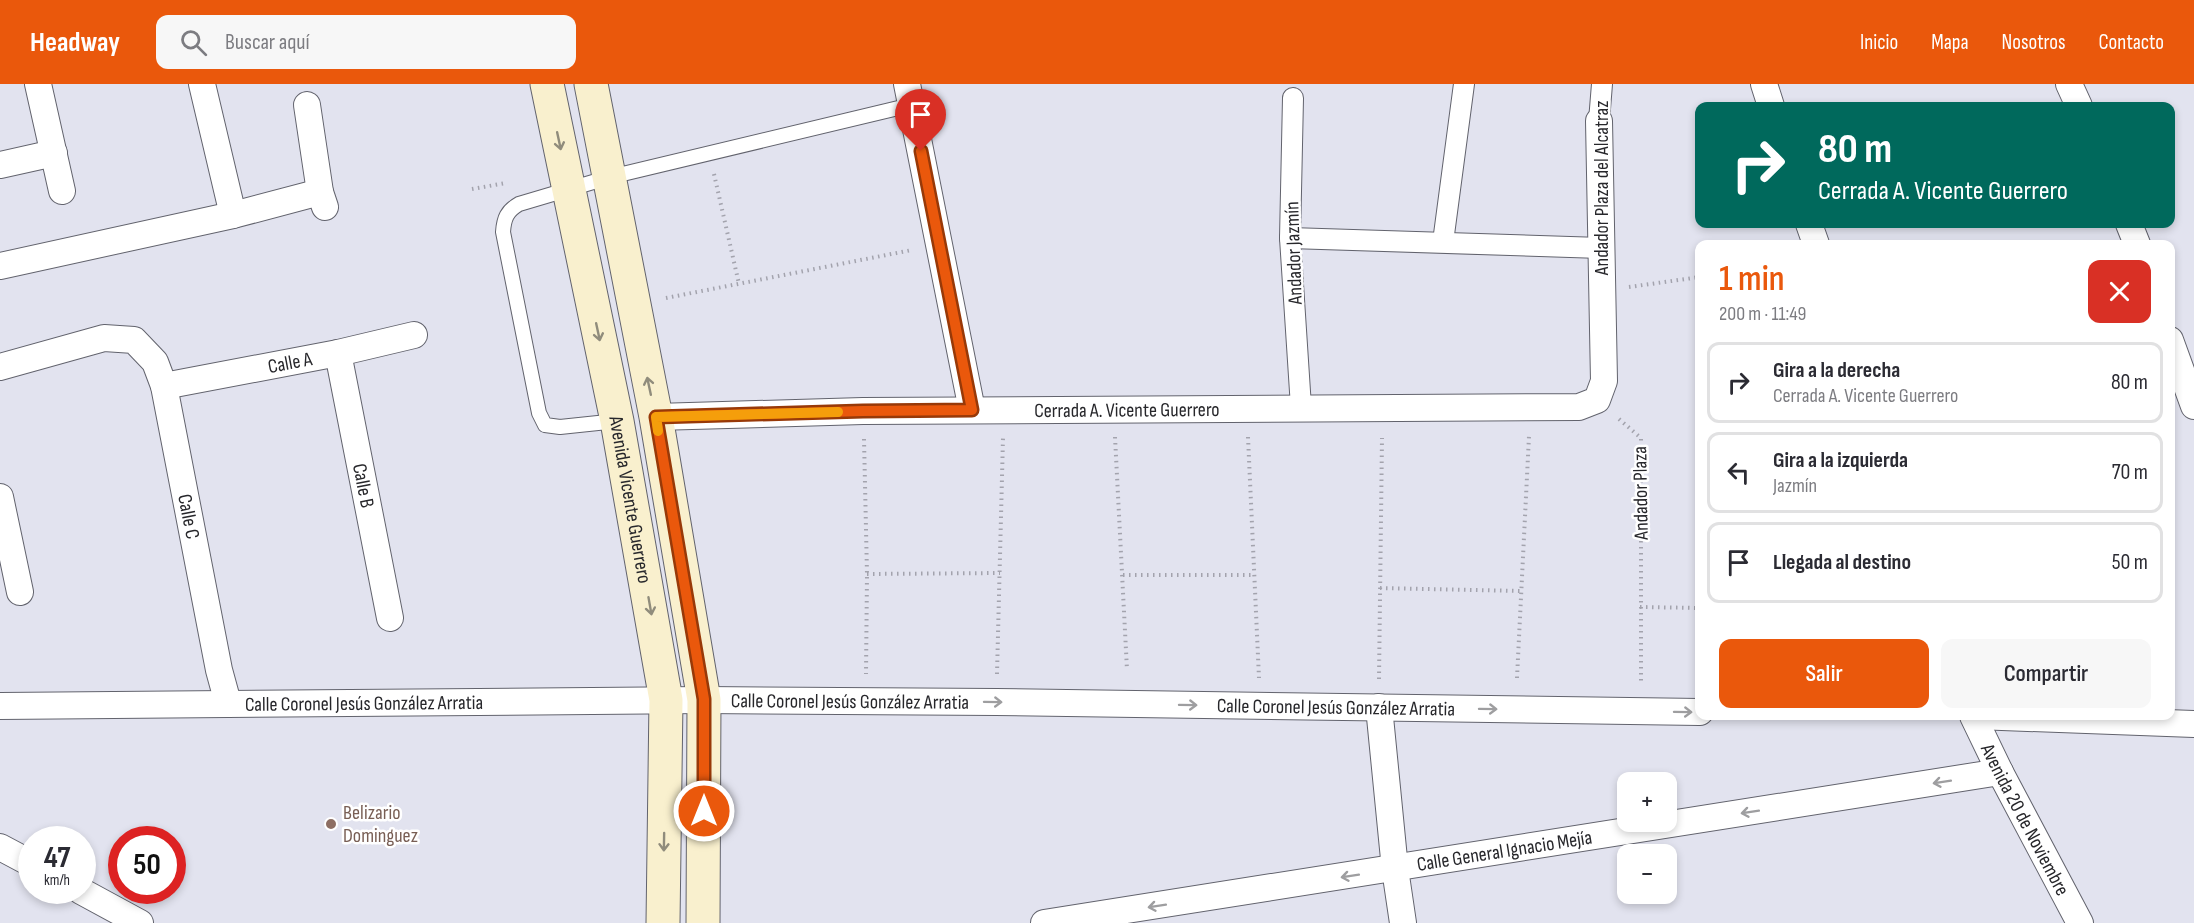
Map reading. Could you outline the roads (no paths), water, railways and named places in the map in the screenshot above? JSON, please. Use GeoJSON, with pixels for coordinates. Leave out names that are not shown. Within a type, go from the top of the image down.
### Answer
{"type":"FeatureCollection","features":[{"type":"Feature","properties":{"kind":"main road","name":"Avenida Vicente Guerrero"},"geometry":{"type":"LineString","coordinates":[[547,84],[617,421],[666,700],[663,923]]}},
{"type":"Feature","properties":{"kind":"main road","name":"Avenida Vicente Guerrero"},"geometry":{"type":"LineString","coordinates":[[591,84],[656,417],[704,699],[703,923]]}},
{"type":"Feature","properties":{"kind":"street"},"geometry":{"type":"LineString","coordinates":[[38,84],[62,191]]}},
{"type":"Feature","properties":{"kind":"street"},"geometry":{"type":"LineString","coordinates":[[202,84],[233,215]]}},
{"type":"Feature","properties":{"kind":"street"},"geometry":{"type":"LineString","coordinates":[[1443,242],[1464,84]]}},
{"type":"Feature","properties":{"kind":"street","name":"Andador Plaza del Alcatraz"},"geometry":{"type":"LineString","coordinates":[[1597,400],[1604,381],[1599,121],[1602,84]]}},
{"type":"Feature","properties":{"kind":"street"},"geometry":{"type":"LineString","coordinates":[[1764,84],[1770,102]]}},
{"type":"Feature","properties":{"kind":"street"},"geometry":{"type":"LineString","coordinates":[[2069,84],[2077,102]]}},
{"type":"Feature","properties":{"kind":"street"},"geometry":{"type":"LineString","coordinates":[[909,94],[972,410]]}},
{"type":"Feature","properties":{"kind":"street","name":"Andador Jazmín"},"geometry":{"type":"LineString","coordinates":[[1293,98],[1290,238],[1301,407]]}},
{"type":"Feature","properties":{"kind":"street"},"geometry":{"type":"LineString","coordinates":[[0,266],[233,215],[322,199],[307,105]]}},
{"type":"Feature","properties":{"kind":"street"},"geometry":{"type":"LineString","coordinates":[[0,165],[54,153]]}},
{"type":"Feature","properties":{"kind":"street"},"geometry":{"type":"LineString","coordinates":[[1290,238],[1601,248]]}},
{"type":"Feature","properties":{"kind":"street","name":"Calle A"},"geometry":{"type":"LineString","coordinates":[[164,386],[338,353],[414,335]]}},
{"type":"Feature","properties":{"kind":"street","name":"Calle C"},"geometry":{"type":"LineString","coordinates":[[0,367],[104,338],[134,340],[155,362],[164,386],[219,670],[228,703]]}},
{"type":"Feature","properties":{"kind":"street","name":"Calle B"},"geometry":{"type":"LineString","coordinates":[[338,353],[390,618]]}},
{"type":"Feature","properties":{"kind":"street"},"geometry":{"type":"LineString","coordinates":[[2175,354],[2194,406]]}},
{"type":"Feature","properties":{"kind":"street","name":"Cerrada A. Vicente Guerrero"},"geometry":{"type":"LineString","coordinates":[[656,417],[863,411],[1383,406],[1579,407],[1597,400]]}},
{"type":"Feature","properties":{"kind":"street"},"geometry":{"type":"LineString","coordinates":[[0,497],[20,592]]}},
{"type":"Feature","properties":{"kind":"street","name":"Calle Coronel Jesús González Arratia"},"geometry":{"type":"LineString","coordinates":[[0,706],[704,699],[1695,712]]}},
{"type":"Feature","properties":{"kind":"street"},"geometry":{"type":"LineString","coordinates":[[1378,707],[1403,923]]}},
{"type":"Feature","properties":{"kind":"street","name":"Avenida 20 de Noviembre"},"geometry":{"type":"LineString","coordinates":[[1976,720],[2000,772],[2080,923]]}},
{"type":"Feature","properties":{"kind":"street"},"geometry":{"type":"LineString","coordinates":[[2100,720],[2194,723]]}},
{"type":"Feature","properties":{"kind":"street","name":"Calle General Ignacio Mejía"},"geometry":{"type":"LineString","coordinates":[[1044,923],[2000,772]]}},
{"type":"Feature","properties":{"kind":"street"},"geometry":{"type":"LineString","coordinates":[[0,847],[18,857]]}},
{"type":"Feature","properties":{"kind":"street"},"geometry":{"type":"LineString","coordinates":[[96,899],[140,923]]}},
{"type":"Feature","properties":{"kind":"lane"},"geometry":{"type":"LineString","coordinates":[[617,421],[560,427],[545,426],[539,413],[503,232],[504,220],[509,210],[519,204],[610,177],[710,154],[909,94]]}},
{"type":"Feature","properties":{"kind":"place","name":"Belizario Dominguez"},"geometry":{"type":"Point","coordinates":[331,824]}}]}
